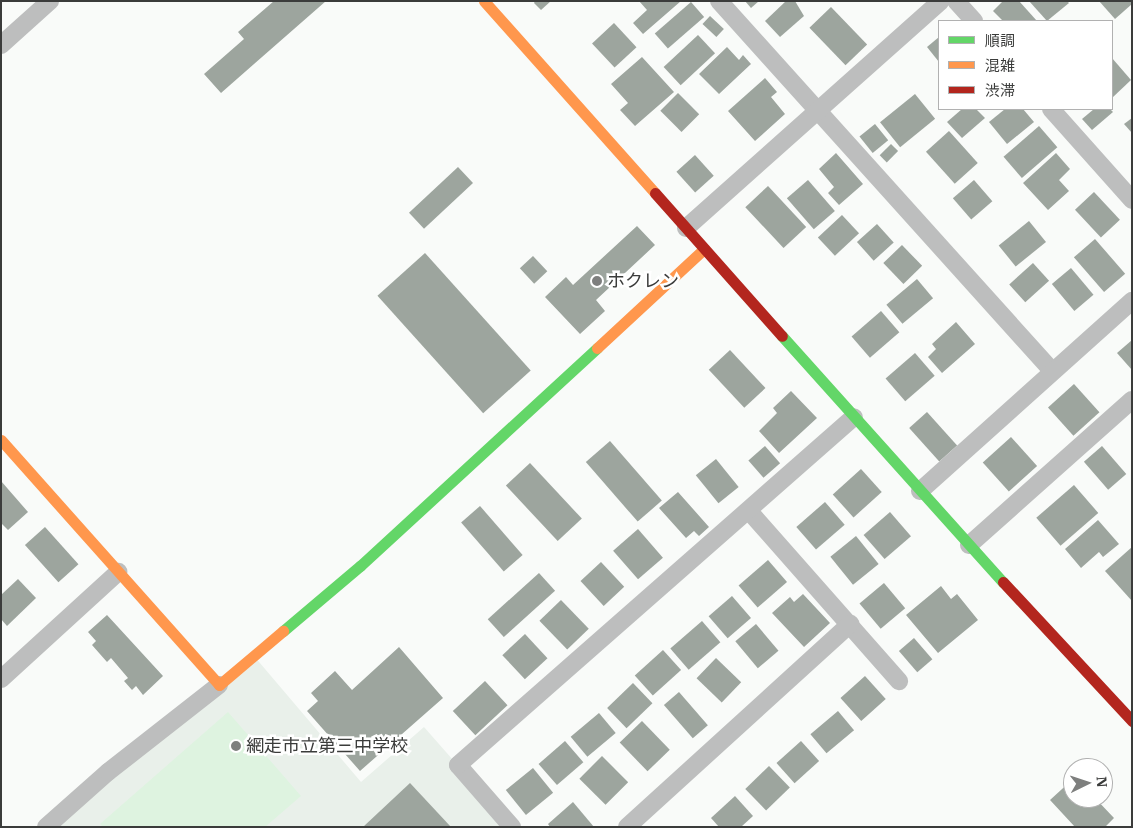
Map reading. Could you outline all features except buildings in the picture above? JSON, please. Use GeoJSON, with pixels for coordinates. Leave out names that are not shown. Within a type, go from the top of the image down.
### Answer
{"type":"FeatureCollection","features":[{"type":"Feature","properties":{"kind":"street"},"geometry":{"type":"LineString","coordinates":[[1,44],[50,1]]}},
{"type":"Feature","properties":{"kind":"street"},"geometry":{"type":"LineString","coordinates":[[484,1],[968,545],[1132,721]]}},
{"type":"Feature","properties":{"kind":"street"},"geometry":{"type":"LineString","coordinates":[[719,1],[1052,371]]}},
{"type":"Feature","properties":{"kind":"street"},"geometry":{"type":"LineString","coordinates":[[686,228],[940,1]]}},
{"type":"Feature","properties":{"kind":"street"},"geometry":{"type":"LineString","coordinates":[[956,1],[973,20]]}},
{"type":"Feature","properties":{"kind":"street"},"geometry":{"type":"LineString","coordinates":[[1052,110],[1132,200]]}},
{"type":"Feature","properties":{"kind":"street"},"geometry":{"type":"LineString","coordinates":[[46,827],[108,772],[219,685],[360,566],[704,249]]}},
{"type":"Feature","properties":{"kind":"street"},"geometry":{"type":"LineString","coordinates":[[920,491],[1052,371],[1132,302]]}},
{"type":"Feature","properties":{"kind":"street"},"geometry":{"type":"LineString","coordinates":[[968,545],[1132,400]]}},
{"type":"Feature","properties":{"kind":"street"},"geometry":{"type":"LineString","coordinates":[[512,827],[458,765],[750,511],[854,416]]}},
{"type":"Feature","properties":{"kind":"street"},"geometry":{"type":"LineString","coordinates":[[1,440],[219,685]]}},
{"type":"Feature","properties":{"kind":"street"},"geometry":{"type":"LineString","coordinates":[[750,511],[899,681]]}},
{"type":"Feature","properties":{"kind":"street"},"geometry":{"type":"LineString","coordinates":[[1,680],[118,572]]}},
{"type":"Feature","properties":{"kind":"street"},"geometry":{"type":"LineString","coordinates":[[626,827],[850,624]]}},
{"type":"Feature","properties":{"kind":"shaded area","name":"網走市立第三中学校"},"geometry":{"type":"Polygon","coordinates":[[[254,656],[361,782],[424,727],[512,827],[46,827],[254,656]]]}},
{"type":"Feature","properties":{"kind":"green space"},"geometry":{"type":"Polygon","coordinates":[[[228,712],[301,796],[265,827],[103,827],[100,824],[228,712]]]}},
{"type":"Feature","properties":{"kind":"traffic: fast"},"geometry":{"type":"LineString","coordinates":[[782,336],[1003,582]]}},
{"type":"Feature","properties":{"kind":"traffic: fast"},"geometry":{"type":"LineString","coordinates":[[283,631],[360,566],[597,348]]}},
{"type":"Feature","properties":{"kind":"traffic: slow"},"geometry":{"type":"LineString","coordinates":[[484,1],[655,193]]}},
{"type":"Feature","properties":{"kind":"traffic: slow"},"geometry":{"type":"LineString","coordinates":[[597,348],[704,249]]}},
{"type":"Feature","properties":{"kind":"traffic: slow"},"geometry":{"type":"LineString","coordinates":[[1,440],[219,685],[283,631]]}},
{"type":"Feature","properties":{"kind":"traffic: jam"},"geometry":{"type":"LineString","coordinates":[[655,193],[782,336]]}},
{"type":"Feature","properties":{"kind":"traffic: jam"},"geometry":{"type":"LineString","coordinates":[[1003,582],[1132,721]]}},
{"type":"Feature","properties":{"kind":"place","name":"ホクレン"},"geometry":{"type":"Point","coordinates":[597,281]}},
{"type":"Feature","properties":{"kind":"place","name":"網走市立第三中学校"},"geometry":{"type":"Point","coordinates":[236,746]}}]}
